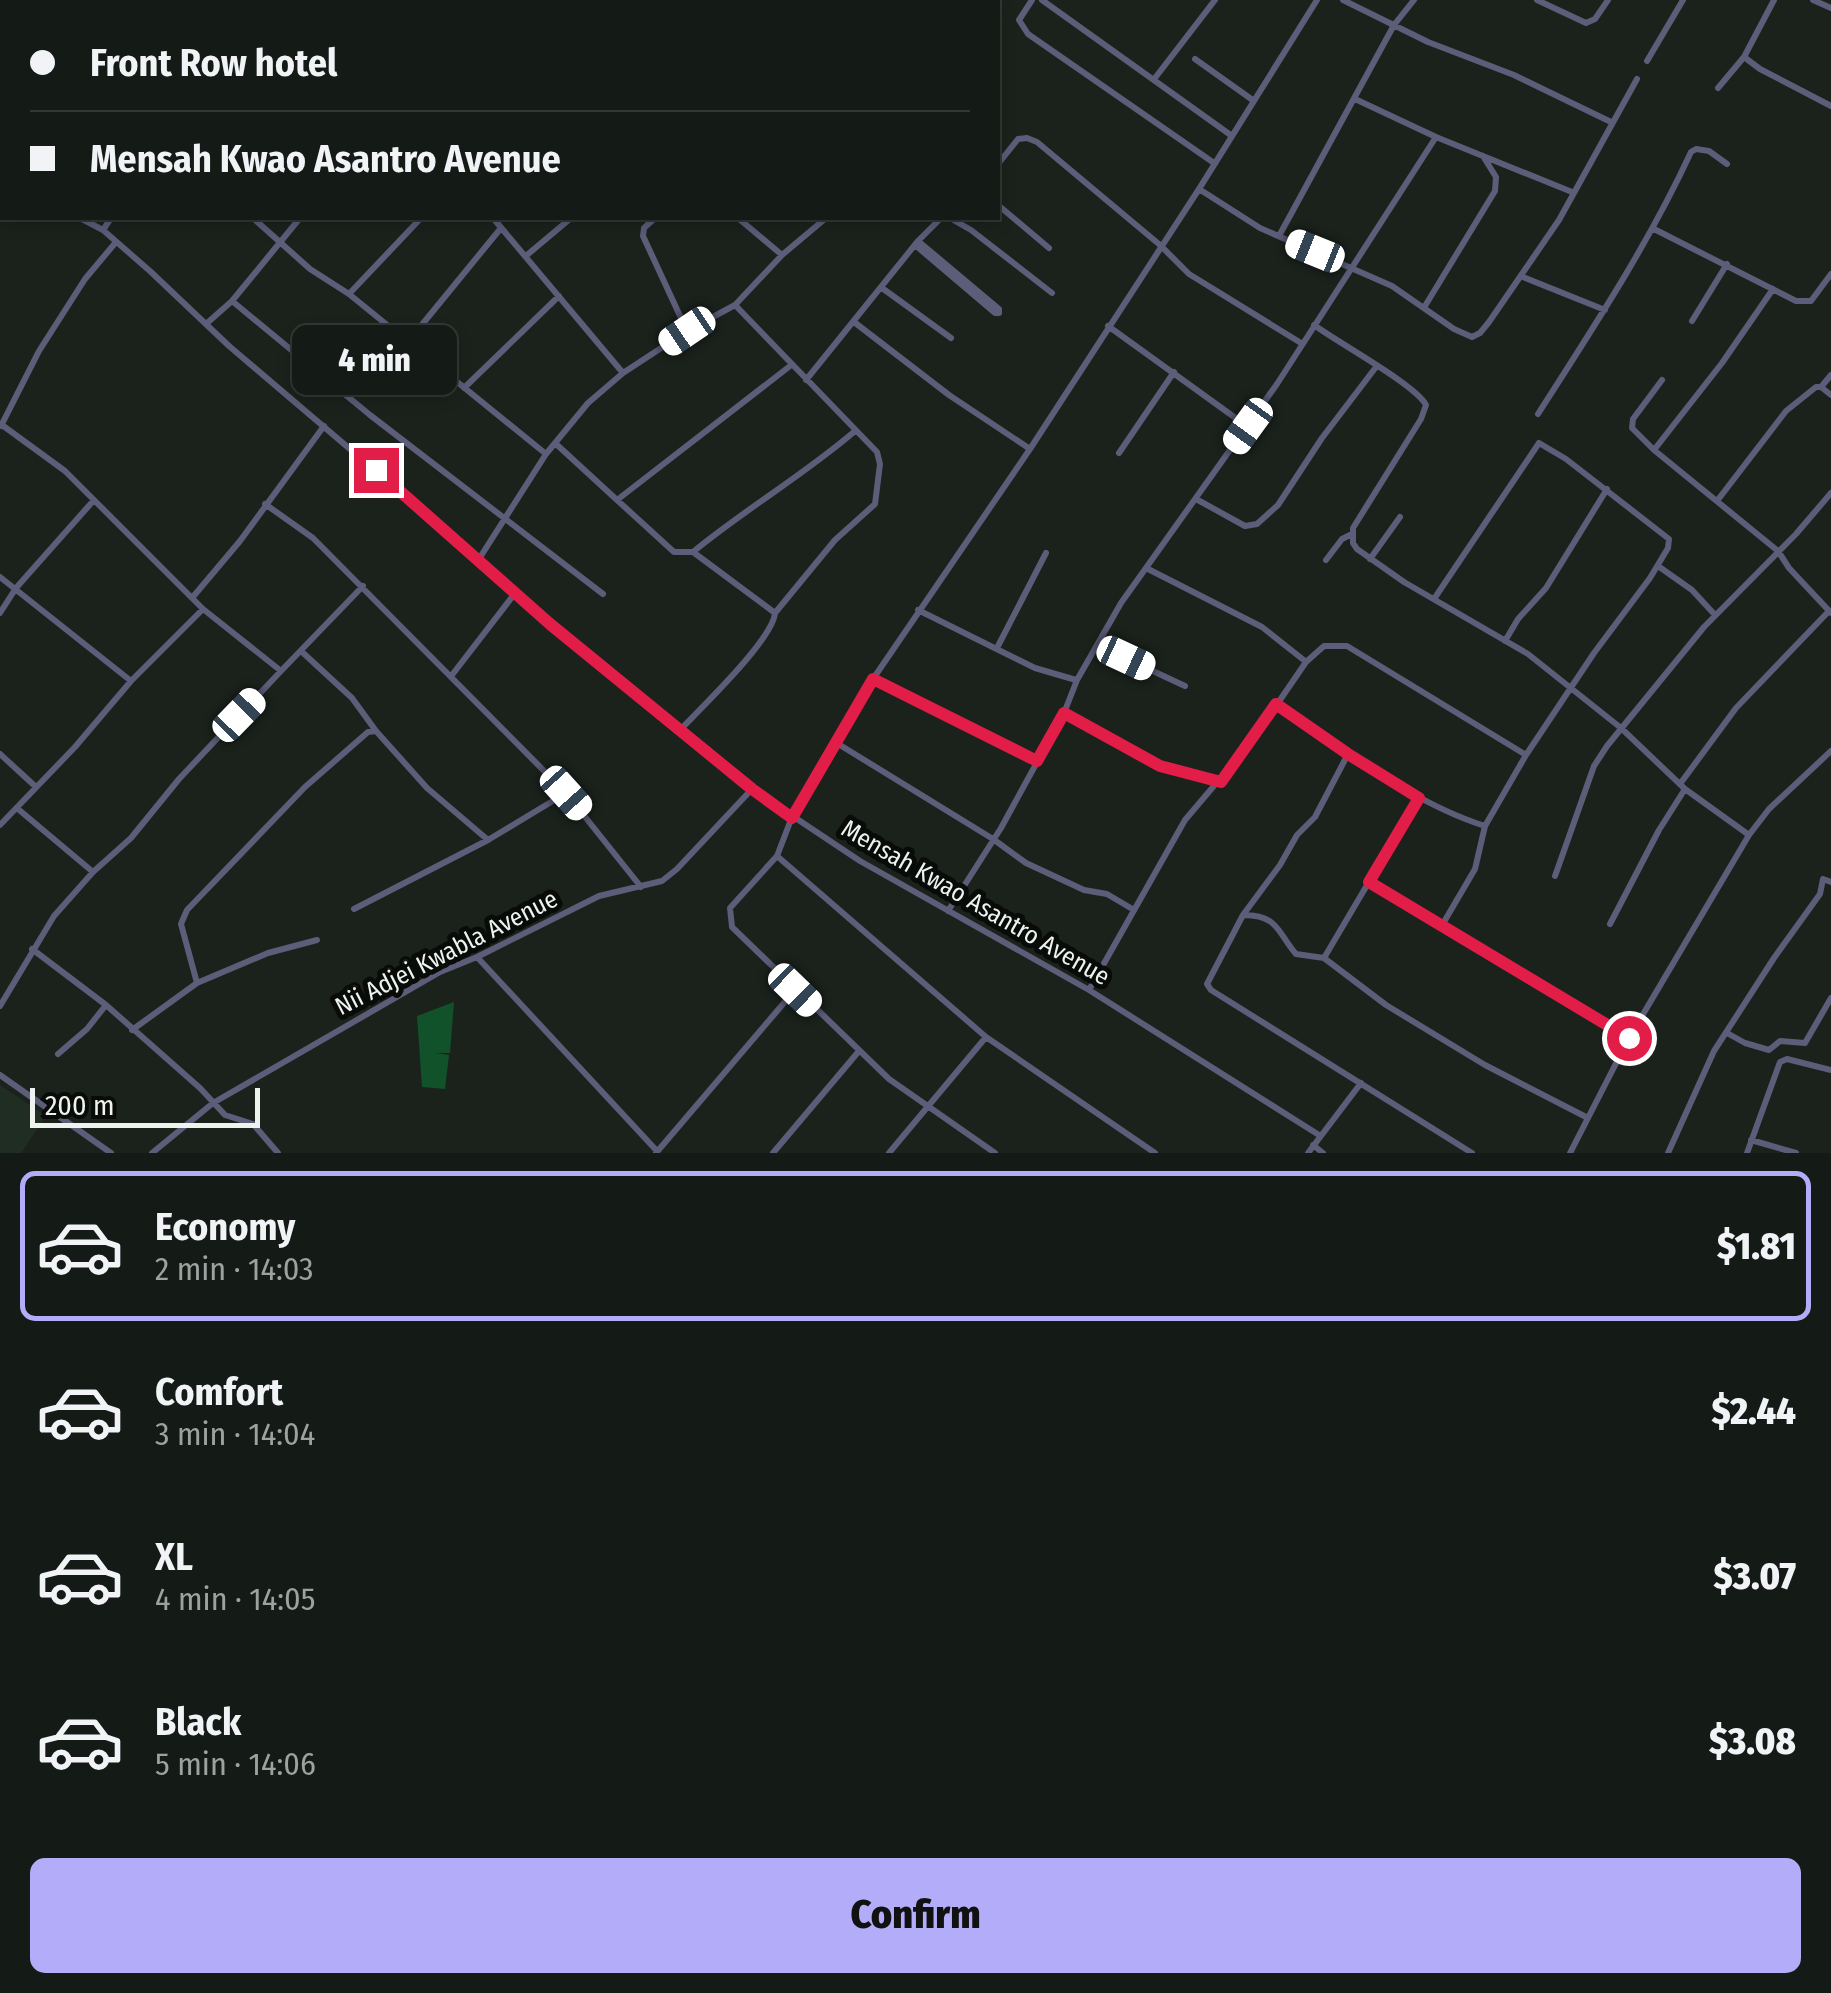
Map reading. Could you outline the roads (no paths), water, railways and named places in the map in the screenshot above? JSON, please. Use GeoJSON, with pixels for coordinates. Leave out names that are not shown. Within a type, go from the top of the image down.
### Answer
{"type":"FeatureCollection","features":[{"type":"Feature","properties":{"kind":"street"},"geometry":{"type":"LineString","coordinates":[[1032,0],[1019,20],[1028,34],[1214,163]]}},
{"type":"Feature","properties":{"kind":"street"},"geometry":{"type":"LineString","coordinates":[[1042,0],[1232,136]]}},
{"type":"Feature","properties":{"kind":"street"},"geometry":{"type":"LineString","coordinates":[[994,1153],[926,1107],[858,1050],[732,927],[729,918],[734,901],[778,856],[792,818],[873,679],[1030,449],[1317,0]]}},
{"type":"Feature","properties":{"kind":"street"},"geometry":{"type":"LineString","coordinates":[[1344,0],[1428,42],[1514,75],[1611,122]]}},
{"type":"Feature","properties":{"kind":"street"},"geometry":{"type":"LineString","coordinates":[[1278,236],[1394,25],[1414,0]]}},
{"type":"Feature","properties":{"kind":"street"},"geometry":{"type":"LineString","coordinates":[[1536,0],[1582,22],[1592,21],[1608,0]]}},
{"type":"Feature","properties":{"kind":"street"},"geometry":{"type":"LineString","coordinates":[[1647,61],[1683,0]]}},
{"type":"Feature","properties":{"kind":"street"},"geometry":{"type":"LineString","coordinates":[[1718,88],[1744,56],[1774,0]]}},
{"type":"Feature","properties":{"kind":"street"},"geometry":{"type":"LineString","coordinates":[[1813,0],[1831,8]]}},
{"type":"Feature","properties":{"kind":"street"},"geometry":{"type":"LineString","coordinates":[[1156,78],[1214,1]]}},
{"type":"Feature","properties":{"kind":"street"},"geometry":{"type":"LineString","coordinates":[[1744,56],[1760,69],[1831,106]]}},
{"type":"Feature","properties":{"kind":"street"},"geometry":{"type":"LineString","coordinates":[[1194,59],[1254,101]]}},
{"type":"Feature","properties":{"kind":"street"},"geometry":{"type":"LineString","coordinates":[[1199,189],[1260,228],[1392,286],[1472,336],[1480,333],[1560,220],[1636,79]]}},
{"type":"Feature","properties":{"kind":"street"},"geometry":{"type":"LineString","coordinates":[[1354,99],[1572,192]]}},
{"type":"Feature","properties":{"kind":"street"},"geometry":{"type":"LineString","coordinates":[[948,911],[1064,713],[1077,680],[1121,603],[1248,426],[1436,137]]}},
{"type":"Feature","properties":{"kind":"street"},"geometry":{"type":"LineString","coordinates":[[1000,162],[1018,139],[1037,142],[1198,280],[1301,343]]}},
{"type":"Feature","properties":{"kind":"street"},"geometry":{"type":"LineString","coordinates":[[1538,414],[1654,230],[1691,152],[1696,148],[1709,150],[1726,164]]}},
{"type":"Feature","properties":{"kind":"street"},"geometry":{"type":"LineString","coordinates":[[1425,306],[1495,191],[1496,177],[1484,156]]}},
{"type":"Feature","properties":{"kind":"street"},"geometry":{"type":"LineString","coordinates":[[1000,207],[1049,248]]}},
{"type":"Feature","properties":{"kind":"street","name":"Mensah Kwao Asantro Avenue"},"geometry":{"type":"LineString","coordinates":[[84,220],[116,242],[564,635],[752,789],[860,861],[1089,990],[1320,1135]]}},
{"type":"Feature","properties":{"kind":"street"},"geometry":{"type":"LineString","coordinates":[[102,230],[110,220]]}},
{"type":"Feature","properties":{"kind":"street"},"geometry":{"type":"LineString","coordinates":[[255,220],[310,268],[349,294],[546,454]]}},
{"type":"Feature","properties":{"kind":"street"},"geometry":{"type":"LineString","coordinates":[[206,324],[232,301],[298,220]]}},
{"type":"Feature","properties":{"kind":"street"},"geometry":{"type":"LineString","coordinates":[[349,294],[419,220]]}},
{"type":"Feature","properties":{"kind":"street"},"geometry":{"type":"LineString","coordinates":[[495,220],[623,373]]}},
{"type":"Feature","properties":{"kind":"street"},"geometry":{"type":"LineString","coordinates":[[526,255],[569,220]]}},
{"type":"Feature","properties":{"kind":"street"},"geometry":{"type":"LineString","coordinates":[[653,220],[642,236],[687,331]]}},
{"type":"Feature","properties":{"kind":"street"},"geometry":{"type":"LineString","coordinates":[[740,220],[782,255]]}},
{"type":"Feature","properties":{"kind":"street"},"geometry":{"type":"LineString","coordinates":[[479,559],[546,454],[588,403],[623,373],[735,305],[782,255],[824,220]]}},
{"type":"Feature","properties":{"kind":"street"},"geometry":{"type":"LineString","coordinates":[[806,380],[916,242],[939,220]]}},
{"type":"Feature","properties":{"kind":"street"},"geometry":{"type":"LineString","coordinates":[[954,220],[1052,293]]}},
{"type":"Feature","properties":{"kind":"street"},"geometry":{"type":"LineString","coordinates":[[407,343],[502,228]]}},
{"type":"Feature","properties":{"kind":"street"},"geometry":{"type":"LineString","coordinates":[[1654,230],[1796,301],[1811,301],[1831,274]]}},
{"type":"Feature","properties":{"kind":"street"},"geometry":{"type":"LineString","coordinates":[[116,242],[85,279],[39,351],[1,426],[65,471],[203,609],[281,671]]}},
{"type":"Feature","properties":{"kind":"street"},"geometry":{"type":"LineString","coordinates":[[916,242],[999,309],[999,313],[994,313],[967,287]]}},
{"type":"Feature","properties":{"kind":"street"},"geometry":{"type":"LineString","coordinates":[[1692,321],[1727,264]]}},
{"type":"Feature","properties":{"kind":"street"},"geometry":{"type":"LineString","coordinates":[[1522,277],[1605,310]]}},
{"type":"Feature","properties":{"kind":"street"},"geometry":{"type":"LineString","coordinates":[[882,288],[951,338]]}},
{"type":"Feature","properties":{"kind":"street"},"geometry":{"type":"LineString","coordinates":[[1654,450],[1773,289]]}},
{"type":"Feature","properties":{"kind":"street"},"geometry":{"type":"LineString","coordinates":[[464,388],[559,296]]}},
{"type":"Feature","properties":{"kind":"street"},"geometry":{"type":"LineString","coordinates":[[232,301],[602,594]]}},
{"type":"Feature","properties":{"kind":"street"},"geometry":{"type":"LineString","coordinates":[[682,729],[753,650],[775,614],[834,540],[875,504],[880,464],[876,452],[735,305]]}},
{"type":"Feature","properties":{"kind":"street"},"geometry":{"type":"LineString","coordinates":[[854,322],[949,395],[1030,449]]}},
{"type":"Feature","properties":{"kind":"street"},"geometry":{"type":"LineString","coordinates":[[1314,325],[1418,393],[1426,404],[1421,419],[1352,534],[1326,560]]}},
{"type":"Feature","properties":{"kind":"street"},"geometry":{"type":"LineString","coordinates":[[1108,326],[1248,426]]}},
{"type":"Feature","properties":{"kind":"street"},"geometry":{"type":"LineString","coordinates":[[617,500],[790,366]]}},
{"type":"Feature","properties":{"kind":"street"},"geometry":{"type":"LineString","coordinates":[[1196,499],[1245,526],[1257,524],[1278,504],[1376,368]]}},
{"type":"Feature","properties":{"kind":"street"},"geometry":{"type":"LineString","coordinates":[[1119,453],[1174,372]]}},
{"type":"Feature","properties":{"kind":"street"},"geometry":{"type":"LineString","coordinates":[[1822,387],[1831,375]]}},
{"type":"Feature","properties":{"kind":"street"},"geometry":{"type":"LineString","coordinates":[[1610,924],[1683,786],[1736,708],[1830,612],[1778,551],[1654,450],[1631,423],[1662,380]]}},
{"type":"Feature","properties":{"kind":"street"},"geometry":{"type":"LineString","coordinates":[[1717,501],[1786,411],[1816,387],[1831,395]]}},
{"type":"Feature","properties":{"kind":"street"},"geometry":{"type":"LineString","coordinates":[[192,598],[240,541],[324,426]]}},
{"type":"Feature","properties":{"kind":"street"},"geometry":{"type":"LineString","coordinates":[[693,552],[740,513],[818,462],[854,430]]}},
{"type":"Feature","properties":{"kind":"street"},"geometry":{"type":"LineString","coordinates":[[554,443],[674,552],[693,552],[775,614]]}},
{"type":"Feature","properties":{"kind":"street"},"geometry":{"type":"LineString","coordinates":[[1434,599],[1539,443],[1668,539],[1668,548],[1658,566],[1526,755],[1485,826],[1476,869],[1441,927]]}},
{"type":"Feature","properties":{"kind":"street"},"geometry":{"type":"LineString","coordinates":[[1505,641],[1518,619],[1546,588],[1607,490]]}},
{"type":"Feature","properties":{"kind":"street"},"geometry":{"type":"LineString","coordinates":[[1555,876],[1594,766],[1621,728],[1715,615],[1831,494]]}},
{"type":"Feature","properties":{"kind":"street"},"geometry":{"type":"LineString","coordinates":[[0,613],[16,588],[94,500]]}},
{"type":"Feature","properties":{"kind":"street"},"geometry":{"type":"LineString","coordinates":[[265,504],[305,531],[452,676],[566,793],[640,887]]}},
{"type":"Feature","properties":{"kind":"street"},"geometry":{"type":"LineString","coordinates":[[1370,559],[1400,517]]}},
{"type":"Feature","properties":{"kind":"street"},"geometry":{"type":"LineString","coordinates":[[1352,534],[1357,549],[1370,559],[1505,641],[1571,688],[1683,786],[1748,835]]}},
{"type":"Feature","properties":{"kind":"street"},"geometry":{"type":"LineString","coordinates":[[996,648],[1046,553]]}},
{"type":"Feature","properties":{"kind":"street"},"geometry":{"type":"LineString","coordinates":[[1658,566],[1702,599],[1715,615]]}},
{"type":"Feature","properties":{"kind":"street"},"geometry":{"type":"LineString","coordinates":[[1148,569],[1249,619],[1306,662]]}},
{"type":"Feature","properties":{"kind":"street"},"geometry":{"type":"LineString","coordinates":[[0,576],[131,681]]}},
{"type":"Feature","properties":{"kind":"street"},"geometry":{"type":"LineString","coordinates":[[0,1006],[54,916],[363,586]]}},
{"type":"Feature","properties":{"kind":"street"},"geometry":{"type":"LineString","coordinates":[[452,676],[516,592]]}},
{"type":"Feature","properties":{"kind":"street"},"geometry":{"type":"LineString","coordinates":[[0,825],[131,681],[203,609]]}},
{"type":"Feature","properties":{"kind":"street"},"geometry":{"type":"LineString","coordinates":[[918,610],[1035,668],[1077,680]]}},
{"type":"Feature","properties":{"kind":"street"},"geometry":{"type":"LineString","coordinates":[[1097,645],[1185,686]]}},
{"type":"Feature","properties":{"kind":"street"},"geometry":{"type":"LineString","coordinates":[[1089,990],[1173,839],[1200,801],[1221,782],[1306,662],[1324,646],[1347,646],[1526,755]]}},
{"type":"Feature","properties":{"kind":"street"},"geometry":{"type":"LineString","coordinates":[[301,650],[352,698],[426,788],[488,840]]}},
{"type":"Feature","properties":{"kind":"street"},"geometry":{"type":"LineString","coordinates":[[873,679],[1037,761]]}},
{"type":"Feature","properties":{"kind":"street"},"geometry":{"type":"LineString","coordinates":[[1276,704],[1419,798],[1485,826]]}},
{"type":"Feature","properties":{"kind":"street"},"geometry":{"type":"LineString","coordinates":[[1064,713],[1160,766],[1221,782]]}},
{"type":"Feature","properties":{"kind":"street"},"geometry":{"type":"LineString","coordinates":[[198,983],[181,924],[187,910],[305,787],[368,732],[376,731]]}},
{"type":"Feature","properties":{"kind":"street"},"geometry":{"type":"LineString","coordinates":[[835,742],[1026,863],[1084,890],[1107,894],[1134,910]]}},
{"type":"Feature","properties":{"kind":"street"},"geometry":{"type":"LineString","coordinates":[[1570,1153],[1629,1038],[1748,835],[1783,795],[1831,751]]}},
{"type":"Feature","properties":{"kind":"street"},"geometry":{"type":"LineString","coordinates":[[0,754],[36,787]]}},
{"type":"Feature","properties":{"kind":"street"},"geometry":{"type":"LineString","coordinates":[[1348,754],[1316,817],[1297,835],[1243,915],[1207,984],[1472,1153]]}},
{"type":"Feature","properties":{"kind":"street","name":"Nii Adjei Kwabla Avenue"},"geometry":{"type":"LineString","coordinates":[[152,1153],[213,1103],[410,988],[599,896],[662,881],[752,789]]}},
{"type":"Feature","properties":{"kind":"street"},"geometry":{"type":"LineString","coordinates":[[354,910],[488,840],[566,793]]}},
{"type":"Feature","properties":{"kind":"street"},"geometry":{"type":"LineString","coordinates":[[1324,958],[1419,798]]}},
{"type":"Feature","properties":{"kind":"street"},"geometry":{"type":"LineString","coordinates":[[18,809],[93,872]]}},
{"type":"Feature","properties":{"kind":"street"},"geometry":{"type":"LineString","coordinates":[[778,856],[986,1037],[1155,1153]]}},
{"type":"Feature","properties":{"kind":"street"},"geometry":{"type":"LineString","coordinates":[[1668,1153],[1714,1052],[1820,894],[1823,879],[1831,882]]}},
{"type":"Feature","properties":{"kind":"street"},"geometry":{"type":"LineString","coordinates":[[1369,882],[1629,1038]]}},
{"type":"Feature","properties":{"kind":"street"},"geometry":{"type":"LineString","coordinates":[[1243,915],[1260,916],[1280,928],[1296,954],[1324,958],[1386,1005],[1499,1072],[1588,1118]]}},
{"type":"Feature","properties":{"kind":"street"},"geometry":{"type":"LineString","coordinates":[[132,1030],[198,983],[268,953],[318,940]]}},
{"type":"Feature","properties":{"kind":"street"},"geometry":{"type":"LineString","coordinates":[[32,950],[106,1005],[225,1116],[253,1124],[278,1153]]}},
{"type":"Feature","properties":{"kind":"street"},"geometry":{"type":"LineString","coordinates":[[477,957],[657,1152],[795,990]]}},
{"type":"Feature","properties":{"kind":"street"},"geometry":{"type":"LineString","coordinates":[[0,980],[9,987]]}},
{"type":"Feature","properties":{"kind":"street"},"geometry":{"type":"LineString","coordinates":[[1727,1033],[1745,1044],[1769,1050],[1780,1042],[1805,1043],[1831,998]]}},
{"type":"Feature","properties":{"kind":"street"},"geometry":{"type":"LineString","coordinates":[[58,1054],[87,1029],[106,1005]]}},
{"type":"Feature","properties":{"kind":"street"},"geometry":{"type":"LineString","coordinates":[[889,1153],[986,1037]]}},
{"type":"Feature","properties":{"kind":"street"},"geometry":{"type":"LineString","coordinates":[[773,1153],[858,1050]]}},
{"type":"Feature","properties":{"kind":"street"},"geometry":{"type":"LineString","coordinates":[[1747,1153],[1780,1062],[1787,1059],[1829,1070],[1831,1060]]}},
{"type":"Feature","properties":{"kind":"street"},"geometry":{"type":"LineString","coordinates":[[0,1076],[111,1153]]}},
{"type":"Feature","properties":{"kind":"street"},"geometry":{"type":"LineString","coordinates":[[1308,1153],[1361,1083]]}},
{"type":"Feature","properties":{"kind":"street"},"geometry":{"type":"LineString","coordinates":[[1750,1140],[1796,1153]]}},
{"type":"Feature","properties":{"kind":"street"},"geometry":{"type":"LineString","coordinates":[[1313,1144],[1323,1153]]}}]}
